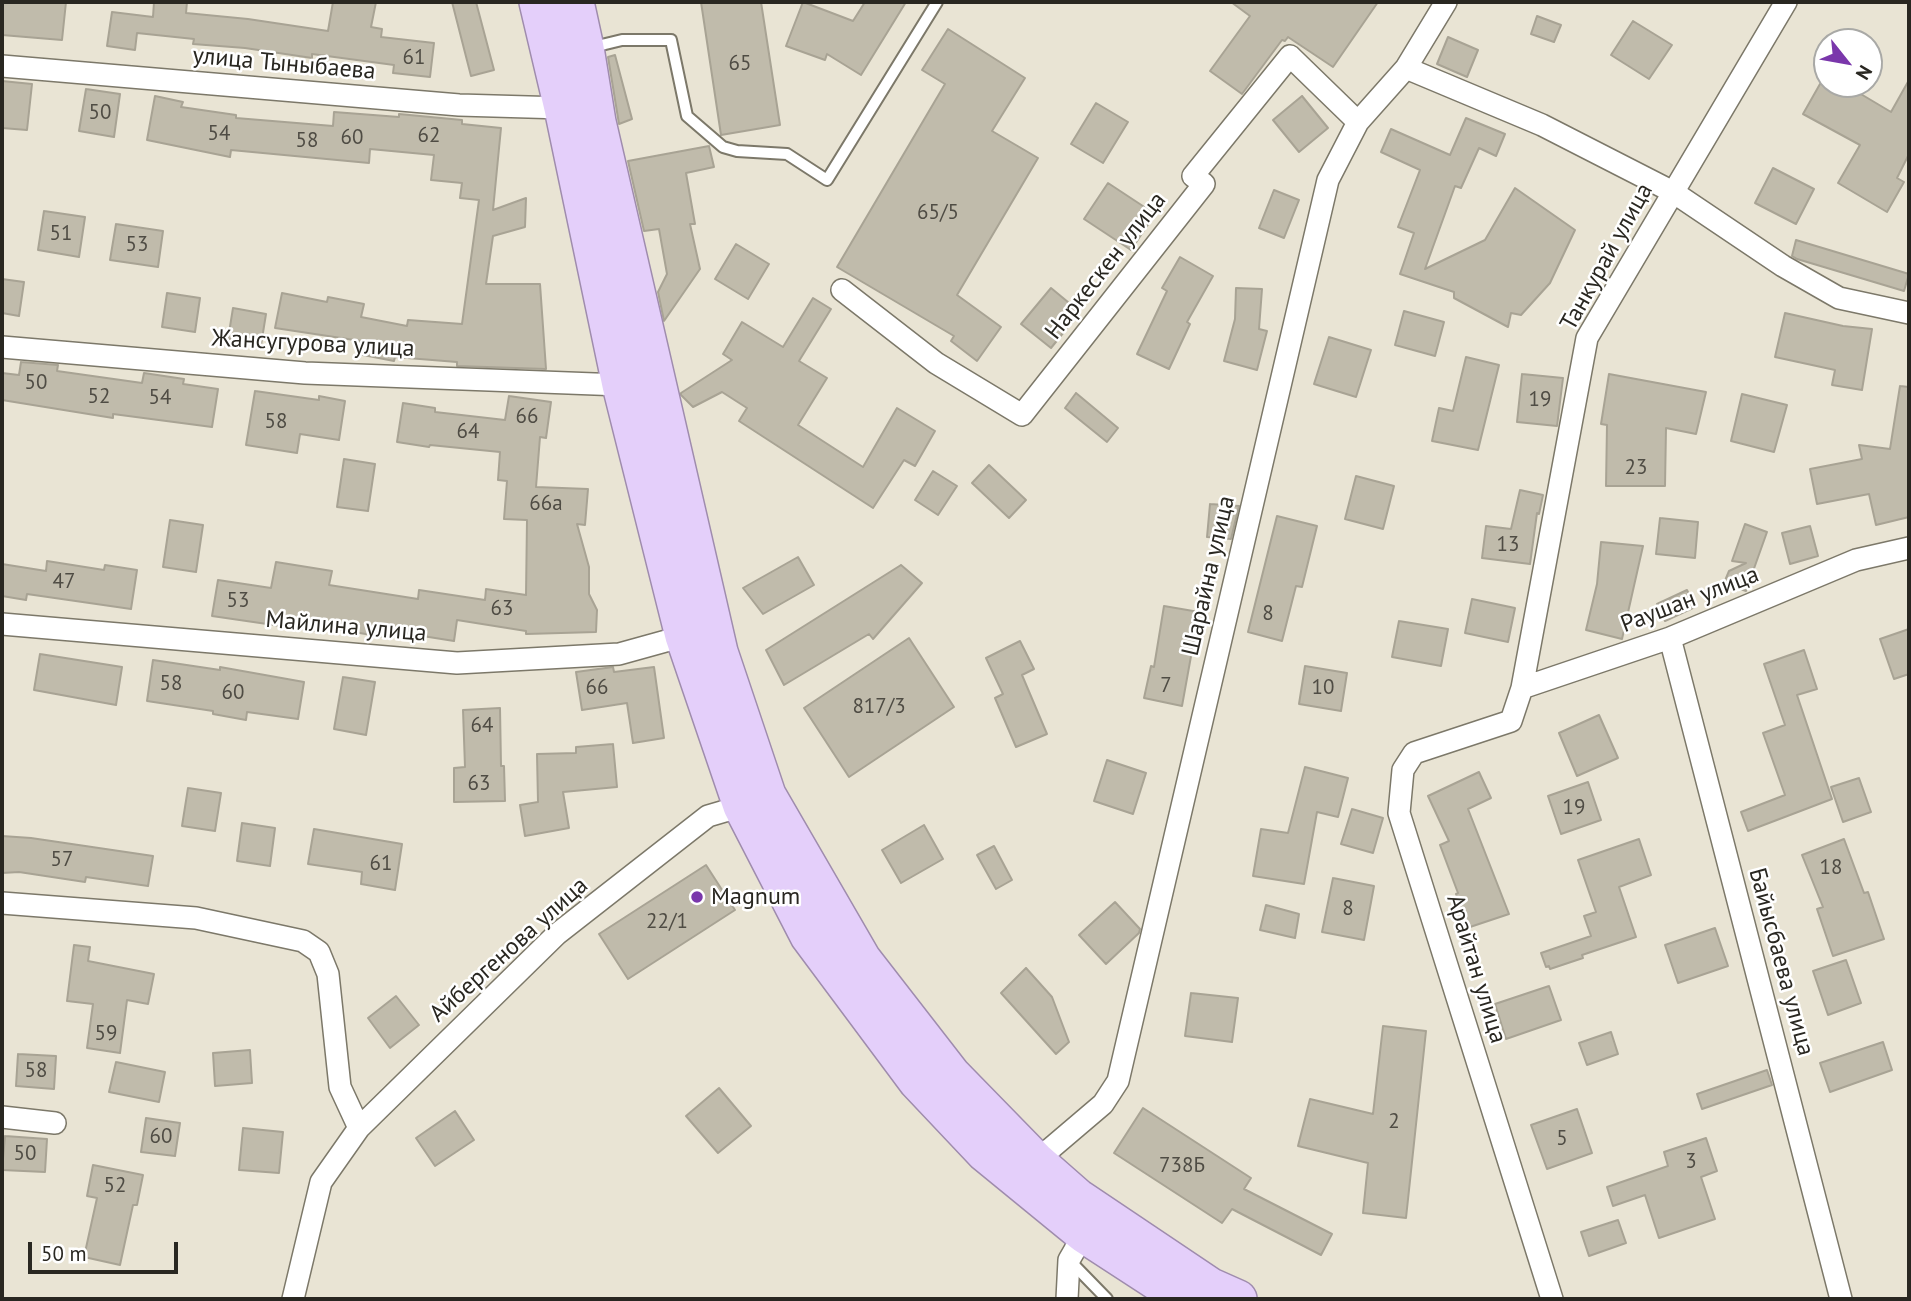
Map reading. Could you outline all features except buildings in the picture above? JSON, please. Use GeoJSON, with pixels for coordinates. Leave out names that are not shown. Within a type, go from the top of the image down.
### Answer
{"type":"FeatureCollection","features":[{"type":"Feature","properties":{"kind":"highway"},"geometry":{"type":"LineString","coordinates":[[538,2],[621,385],[684,636],[742,806],[809,936],[917,1081],[1076,1247],[1184,1299]]}},
{"type":"Feature","properties":{"kind":"highway"},"geometry":{"type":"LineString","coordinates":[[575,2],[597,122],[719,652],[767,795],[862,959],[952,1076],[1077,1197],[1212,1287],[1238,1299]]}},
{"type":"Feature","properties":{"kind":"street","name":"Шарайна улица"},"geometry":{"type":"LineString","coordinates":[[1036,1160],[1103,1104],[1118,1081],[1328,180],[1358,122],[1406,68],[1446,2]]}},
{"type":"Feature","properties":{"kind":"street","name":"Танкурай улица"},"geometry":{"type":"LineString","coordinates":[[1522,688],[1587,338],[1786,2]]}},
{"type":"Feature","properties":{"kind":"street","name":"Наркескен улица"},"geometry":{"type":"LineString","coordinates":[[842,290],[936,363],[1022,415],[1204,184],[1193,176],[1290,56],[1358,122]]}},
{"type":"Feature","properties":{"kind":"street","name":"улица Тыныбаева"},"geometry":{"type":"LineString","coordinates":[[2,66],[459,105],[563,108]]}},
{"type":"Feature","properties":{"kind":"street"},"geometry":{"type":"LineString","coordinates":[[1406,68],[1542,124],[1673,192],[1783,266],[1839,298],[1909,313]]}},
{"type":"Feature","properties":{"kind":"street","name":"Жансугурова улица"},"geometry":{"type":"LineString","coordinates":[[2,347],[305,373],[621,385]]}},
{"type":"Feature","properties":{"kind":"street","name":"Раушан улица"},"geometry":{"type":"LineString","coordinates":[[1522,688],[1670,638],[1856,560],[1909,548]]}},
{"type":"Feature","properties":{"kind":"street","name":"Майлина улица"},"geometry":{"type":"LineString","coordinates":[[2,624],[457,663],[619,654],[684,636]]}},
{"type":"Feature","properties":{"kind":"street","name":"Байысбаева улица"},"geometry":{"type":"LineString","coordinates":[[1670,638],[1842,1299]]}},
{"type":"Feature","properties":{"kind":"street","name":"Арайтан улица"},"geometry":{"type":"LineString","coordinates":[[1522,688],[1511,721],[1414,754],[1403,770],[1399,813],[1552,1299]]}},
{"type":"Feature","properties":{"kind":"street","name":"Айбергенова улица"},"geometry":{"type":"LineString","coordinates":[[293,1299],[321,1182],[359,1128],[557,934],[708,816],[742,806]]}},
{"type":"Feature","properties":{"kind":"street"},"geometry":{"type":"LineString","coordinates":[[2,903],[196,918],[303,942],[319,952],[328,974],[340,1087],[359,1128]]}},
{"type":"Feature","properties":{"kind":"street"},"geometry":{"type":"LineString","coordinates":[[2,1117],[55,1123]]}},
{"type":"Feature","properties":{"kind":"street"},"geometry":{"type":"LineString","coordinates":[[1067,1299],[1076,1247]]}},
{"type":"Feature","properties":{"kind":"lane"},"geometry":{"type":"LineString","coordinates":[[585,48],[622,40],[671,40],[687,116],[723,147],[787,154],[827,180],[937,2]]}},
{"type":"Feature","properties":{"kind":"lane"},"geometry":{"type":"LineString","coordinates":[[1076,1247],[1107,1299]]}},
{"type":"Feature","properties":{"kind":"place","name":"Magnum"},"geometry":{"type":"Point","coordinates":[697,897]}}]}
